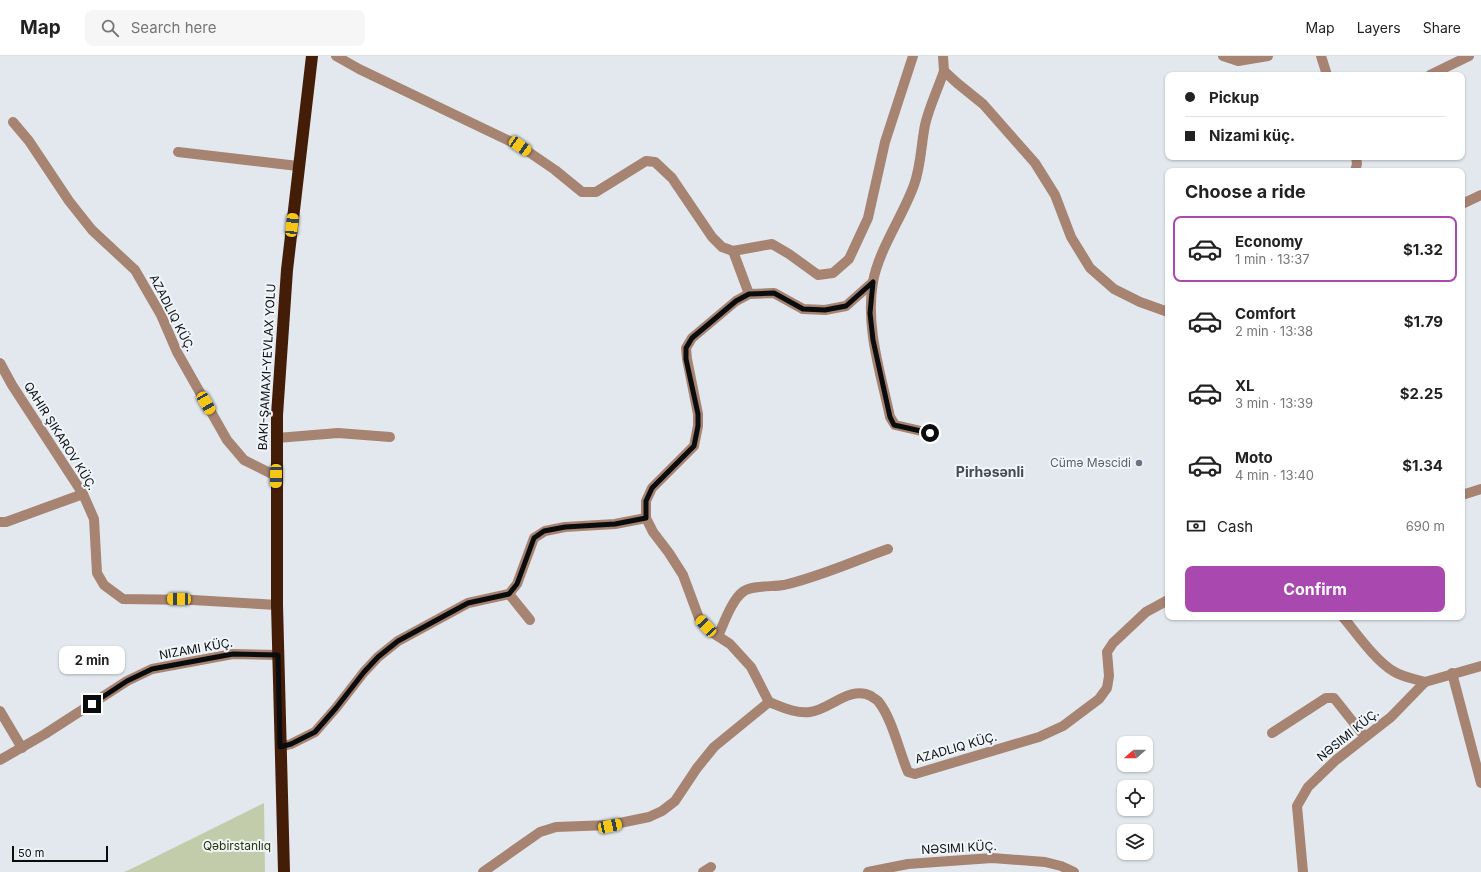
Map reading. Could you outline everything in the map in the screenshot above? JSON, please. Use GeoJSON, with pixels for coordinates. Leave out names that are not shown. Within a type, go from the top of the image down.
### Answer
{"type":"FeatureCollection","features":[{"type":"Feature","properties":{"kind":"highway"},"geometry":{"type":"LineString","coordinates":[[284,872],[278,655],[276,476],[280,347],[298,166],[312,56]]}},
{"type":"Feature","properties":{"kind":"street"},"geometry":{"type":"LineString","coordinates":[[336,56],[359,69],[520,146],[555,170],[582,192],[596,192],[646,161],[655,162],[672,178],[712,237],[722,247],[733,250],[772,244],[789,254],[818,275],[833,273],[849,259],[868,218],[884,142],[913,56]]}},
{"type":"Feature","properties":{"kind":"street"},"geometry":{"type":"LineString","coordinates":[[930,433],[894,425],[890,417],[873,340],[870,313],[873,282],[882,256],[906,207],[915,183],[925,124],[944,71],[943,56]]}},
{"type":"Feature","properties":{"kind":"street"},"geometry":{"type":"LineString","coordinates":[[1223,56],[1238,61],[1268,56]]}},
{"type":"Feature","properties":{"kind":"street"},"geometry":{"type":"LineString","coordinates":[[1321,56],[1326,72]]}},
{"type":"Feature","properties":{"kind":"street"},"geometry":{"type":"LineString","coordinates":[[1436,72],[1469,56]]}},
{"type":"Feature","properties":{"kind":"street"},"geometry":{"type":"LineString","coordinates":[[944,71],[957,84],[983,104],[1035,163],[1055,195],[1071,237],[1090,268],[1114,289],[1140,302],[1165,311]]}},
{"type":"Feature","properties":{"kind":"street"},"geometry":{"type":"LineString","coordinates":[[13,122],[29,141],[69,201],[92,230],[135,270],[161,315],[177,352],[228,440],[244,460],[276,476]]}},
{"type":"Feature","properties":{"kind":"street"},"geometry":{"type":"LineString","coordinates":[[178,152],[298,166]]}},
{"type":"Feature","properties":{"kind":"street"},"geometry":{"type":"LineString","coordinates":[[1465,203],[1481,195]]}},
{"type":"Feature","properties":{"kind":"street"},"geometry":{"type":"LineString","coordinates":[[733,250],[749,294]]}},
{"type":"Feature","properties":{"kind":"street"},"geometry":{"type":"LineString","coordinates":[[873,282],[846,306],[825,310],[803,309],[774,293],[749,294],[736,301],[692,338],[686,348],[686,359],[698,414],[698,426],[694,446],[652,488],[646,501],[646,518],[653,532],[683,575],[699,618],[713,633],[730,644],[751,667],[769,702],[802,713],[812,712],[843,698],[858,694],[867,695],[878,700],[888,718],[908,772],[915,774],[1039,737],[1063,726],[1088,709],[1099,699],[1107,688],[1109,676],[1107,652],[1113,643],[1146,612],[1165,602]]}},
{"type":"Feature","properties":{"kind":"street","name":"QAHIR ŞIKAROV KÜÇ."},"geometry":{"type":"LineString","coordinates":[[0,363],[12,385],[83,494],[94,519],[97,573],[104,585],[123,598],[277,605]]}},
{"type":"Feature","properties":{"kind":"street"},"geometry":{"type":"LineString","coordinates":[[277,438],[338,433],[390,437]]}},
{"type":"Feature","properties":{"kind":"street"},"geometry":{"type":"LineString","coordinates":[[1465,494],[1481,489]]}},
{"type":"Feature","properties":{"kind":"street"},"geometry":{"type":"LineString","coordinates":[[0,522],[6,522],[83,494]]}},
{"type":"Feature","properties":{"kind":"street"},"geometry":{"type":"LineString","coordinates":[[280,747],[291,744],[315,732],[364,672],[378,657],[398,641],[468,603],[509,594],[517,584],[534,538],[544,531],[565,527],[615,524],[646,518]]}},
{"type":"Feature","properties":{"kind":"street"},"geometry":{"type":"LineString","coordinates":[[718,636],[735,602],[745,591],[760,587],[783,585],[888,549]]}},
{"type":"Feature","properties":{"kind":"street"},"geometry":{"type":"LineString","coordinates":[[509,594],[530,620]]}},
{"type":"Feature","properties":{"kind":"street"},"geometry":{"type":"LineString","coordinates":[[1345,620],[1374,655],[1393,672],[1426,682]]}},
{"type":"Feature","properties":{"kind":"street","name":"NIZAMI KÜÇ."},"geometry":{"type":"LineString","coordinates":[[0,760],[45,734],[127,681],[152,669],[233,654],[278,655]]}},
{"type":"Feature","properties":{"kind":"street","name":"NƏSIMI KÜÇ."},"geometry":{"type":"LineString","coordinates":[[1303,872],[1297,806],[1308,787],[1336,760],[1391,717],[1426,682],[1452,673],[1481,666]]}},
{"type":"Feature","properties":{"kind":"street"},"geometry":{"type":"LineString","coordinates":[[1452,673],[1481,783]]}},
{"type":"Feature","properties":{"kind":"street"},"geometry":{"type":"LineString","coordinates":[[1272,733],[1326,698],[1334,698],[1365,738]]}},
{"type":"Feature","properties":{"kind":"street"},"geometry":{"type":"LineString","coordinates":[[483,872],[540,832],[556,827],[610,826],[649,817],[662,811],[675,801],[697,768],[714,747],[769,702]]}},
{"type":"Feature","properties":{"kind":"street"},"geometry":{"type":"LineString","coordinates":[[0,711],[22,748]]}},
{"type":"Feature","properties":{"kind":"street","name":"NƏSIMI KÜÇ."},"geometry":{"type":"LineString","coordinates":[[868,872],[908,864],[992,858],[1045,862],[1061,866],[1074,872]]}},
{"type":"Feature","properties":{"kind":"green space","name":"Qəbirstanlıq"},"geometry":{"type":"Polygon","coordinates":[[[264,803],[265,872],[124,872],[133,868],[264,803]]]}},
{"type":"Feature","properties":{"kind":"place","name":"Cümə Məscidi"},"geometry":{"type":"Point","coordinates":[1139,463]}},
{"type":"Feature","properties":{"kind":"district","name":"Pirhəsənli"},"geometry":{"type":"Point","coordinates":[990,472]}},
{"type":"Feature","properties":{"kind":"route"},"geometry":{"type":"LineString","coordinates":[[92,704],[127,681],[152,669],[233,654],[278,655],[280,747],[291,744],[315,732],[364,672],[378,657],[398,641],[468,603],[509,594],[517,584],[534,538],[544,531],[565,527],[615,524],[646,518],[646,501],[652,488],[694,446],[698,426],[698,414],[686,359],[686,348],[692,338],[736,301],[749,294],[774,293],[803,309],[825,310],[846,306],[873,282],[870,313],[873,340],[890,417],[894,425],[930,433]]}}]}
